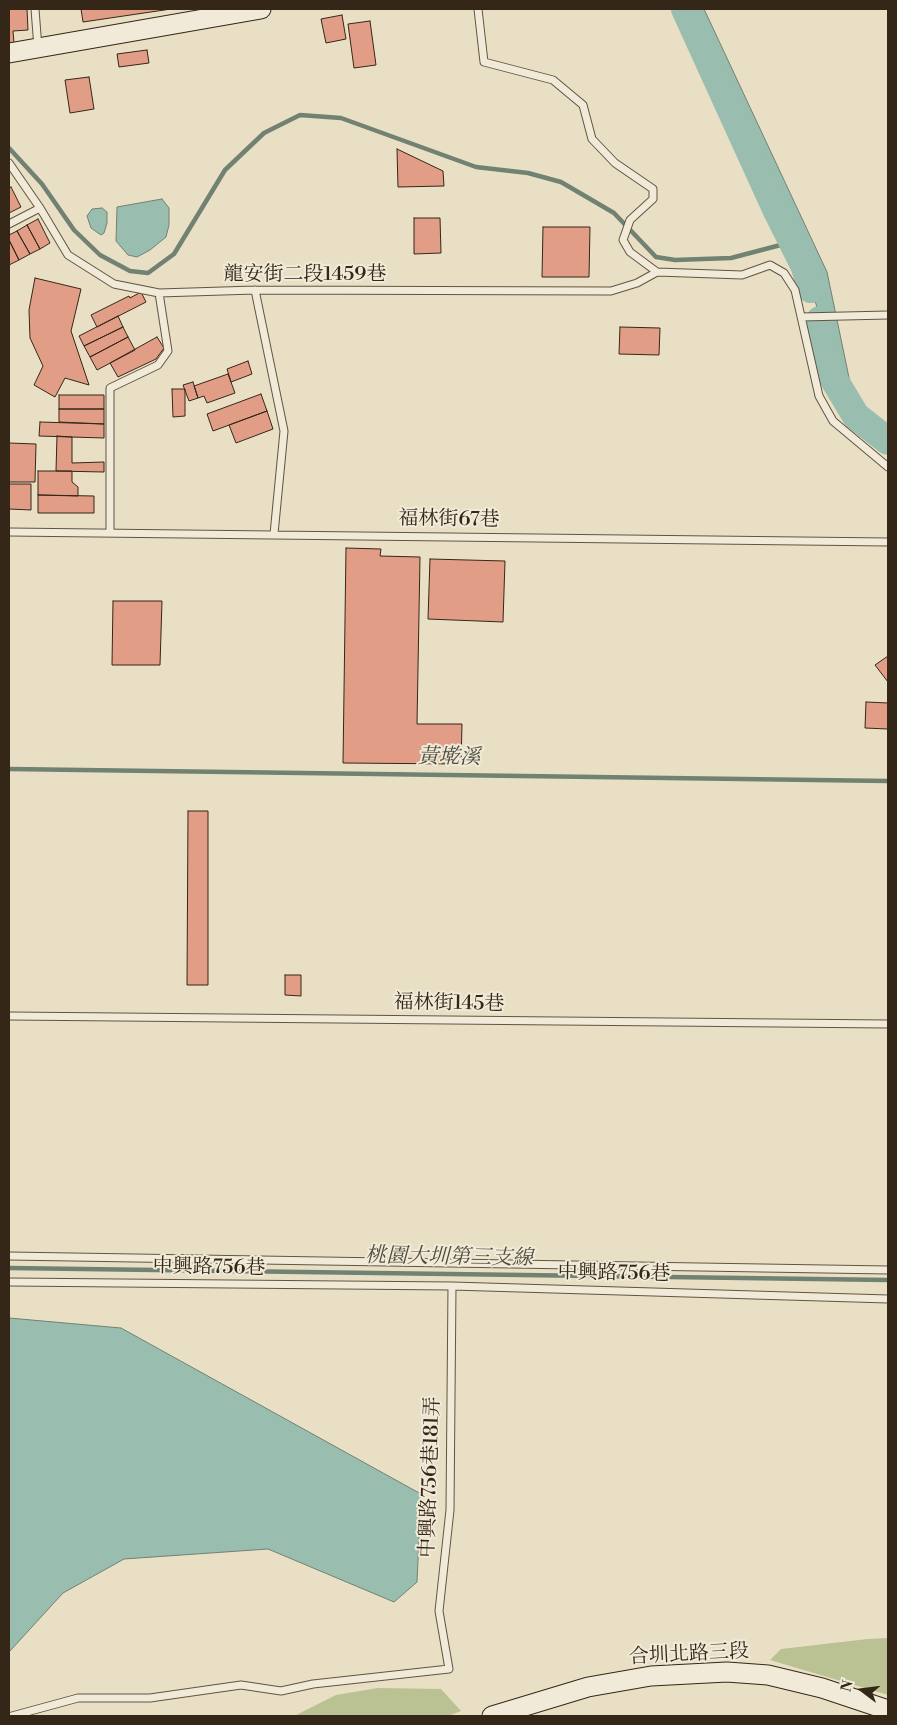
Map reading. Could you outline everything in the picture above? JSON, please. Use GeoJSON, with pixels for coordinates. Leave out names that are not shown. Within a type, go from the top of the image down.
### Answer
{"type":"FeatureCollection","features":[{"type":"Feature","properties":{"kind":"street"},"geometry":{"type":"LineString","coordinates":[[9,53],[261,9]]}},
{"type":"Feature","properties":{"kind":"street","name":"合圳北路三段"},"geometry":{"type":"LineString","coordinates":[[492,1716],[588,1687],[651,1676],[727,1672],[768,1674],[822,1688],[888,1710]]}},
{"type":"Feature","properties":{"kind":"lane"},"geometry":{"type":"LineString","coordinates":[[35,9],[38,48]]}},
{"type":"Feature","properties":{"kind":"lane"},"geometry":{"type":"LineString","coordinates":[[478,9],[484,62],[553,80],[583,105],[592,139],[615,163],[653,189],[653,199],[630,220],[623,240],[630,252],[657,272],[742,275],[770,265],[784,273],[795,290],[819,396],[833,421],[888,467]]}},
{"type":"Feature","properties":{"kind":"lane","name":"龍安街二段1459巷"},"geometry":{"type":"LineString","coordinates":[[9,163],[40,208],[68,255],[114,284],[159,293],[255,290],[611,291],[637,283],[657,272]]}},
{"type":"Feature","properties":{"kind":"lane"},"geometry":{"type":"LineString","coordinates":[[9,224],[40,208]]}},
{"type":"Feature","properties":{"kind":"lane"},"geometry":{"type":"LineString","coordinates":[[255,290],[284,431],[274,534]]}},
{"type":"Feature","properties":{"kind":"lane"},"geometry":{"type":"LineString","coordinates":[[110,532],[110,388],[158,365],[168,351],[159,293]]}},
{"type":"Feature","properties":{"kind":"lane"},"geometry":{"type":"LineString","coordinates":[[801,317],[888,315]]}},
{"type":"Feature","properties":{"kind":"lane","name":"福林街67巷"},"geometry":{"type":"LineString","coordinates":[[9,532],[888,542]]}},
{"type":"Feature","properties":{"kind":"lane","name":"福林街145巷"},"geometry":{"type":"LineString","coordinates":[[9,1016],[888,1024]]}},
{"type":"Feature","properties":{"kind":"lane"},"geometry":{"type":"LineString","coordinates":[[9,1256],[888,1270]]}},
{"type":"Feature","properties":{"kind":"lane","name":"中興路756巷"},"geometry":{"type":"LineString","coordinates":[[9,1282],[452,1286],[888,1298]]}},
{"type":"Feature","properties":{"kind":"lane","name":"中興路756巷181弄"},"geometry":{"type":"LineString","coordinates":[[12,1716],[78,1698],[150,1698],[241,1685],[280,1691],[313,1684],[449,1669],[439,1611],[450,1510],[452,1286]]}},
{"type":"Feature","properties":{"kind":"shaded area"},"geometry":{"type":"Polygon","coordinates":[[[691,9],[704,9],[827,272],[852,392],[888,428],[888,454],[856,426],[845,410],[816,304],[797,251],[691,9]]]}},
{"type":"Feature","properties":{"kind":"shaded area"},"geometry":{"type":"Polygon","coordinates":[[[162,199],[169,208],[169,225],[166,237],[150,250],[137,257],[128,255],[116,241],[117,207],[162,199]]]}},
{"type":"Feature","properties":{"kind":"shaded area"},"geometry":{"type":"Polygon","coordinates":[[[102,208],[107,212],[107,223],[104,233],[101,235],[91,228],[87,216],[92,209],[102,208]]]}},
{"type":"Feature","properties":{"kind":"shaded area"},"geometry":{"type":"Polygon","coordinates":[[[9,1318],[121,1328],[421,1494],[417,1582],[394,1602],[268,1549],[124,1559],[63,1593],[9,1652],[9,1318]]]}},
{"type":"Feature","properties":{"kind":"shaded area"},"geometry":{"type":"Polygon","coordinates":[[[888,1638],[888,1695],[770,1660],[781,1649],[888,1638]]]}},
{"type":"Feature","properties":{"kind":"shaded area"},"geometry":{"type":"Polygon","coordinates":[[[378,1688],[441,1689],[461,1711],[448,1716],[294,1716],[336,1695],[378,1688]]]}},
{"type":"Feature","properties":{"kind":"building"},"geometry":{"type":"Polygon","coordinates":[[[9,9],[27,9],[28,30],[13,31],[14,43],[9,43],[9,9]]]}},
{"type":"Feature","properties":{"kind":"building"},"geometry":{"type":"Polygon","coordinates":[[[81,9],[171,9],[83,22],[81,9]]]}},
{"type":"Feature","properties":{"kind":"building"},"geometry":{"type":"Polygon","coordinates":[[[342,15],[346,39],[326,43],[321,19],[342,15]]]}},
{"type":"Feature","properties":{"kind":"building"},"geometry":{"type":"Polygon","coordinates":[[[370,21],[376,65],[354,68],[348,24],[370,21]]]}},
{"type":"Feature","properties":{"kind":"building"},"geometry":{"type":"Polygon","coordinates":[[[147,50],[149,63],[119,67],[117,54],[147,50]]]}},
{"type":"Feature","properties":{"kind":"building"},"geometry":{"type":"Polygon","coordinates":[[[89,77],[94,109],[70,113],[65,80],[89,77]]]}},
{"type":"Feature","properties":{"kind":"building"},"geometry":{"type":"Polygon","coordinates":[[[397,149],[443,171],[444,186],[398,187],[397,149]]]}},
{"type":"Feature","properties":{"kind":"building"},"geometry":{"type":"Polygon","coordinates":[[[11,187],[21,207],[9,213],[9,188],[11,187]]]}},
{"type":"Feature","properties":{"kind":"building"},"geometry":{"type":"Polygon","coordinates":[[[414,218],[440,218],[441,253],[414,254],[414,218]]]}},
{"type":"Feature","properties":{"kind":"building"},"geometry":{"type":"Polygon","coordinates":[[[38,219],[50,243],[40,249],[27,225],[38,219]]]}},
{"type":"Feature","properties":{"kind":"building"},"geometry":{"type":"Polygon","coordinates":[[[27,225],[40,249],[30,254],[17,231],[27,225]]]}},
{"type":"Feature","properties":{"kind":"building"},"geometry":{"type":"Polygon","coordinates":[[[543,227],[590,227],[589,277],[542,277],[543,227]]]}},
{"type":"Feature","properties":{"kind":"building"},"geometry":{"type":"Polygon","coordinates":[[[17,231],[30,254],[19,260],[9,240],[9,235],[17,231]]]}},
{"type":"Feature","properties":{"kind":"building"},"geometry":{"type":"Polygon","coordinates":[[[9,240],[19,260],[9,265],[9,240]]]}},
{"type":"Feature","properties":{"kind":"building"},"geometry":{"type":"Polygon","coordinates":[[[35,278],[81,289],[71,331],[89,385],[65,378],[55,397],[34,385],[43,366],[30,338],[29,310],[35,278]]]}},
{"type":"Feature","properties":{"kind":"building"},"geometry":{"type":"Polygon","coordinates":[[[141,292],[146,302],[97,327],[91,315],[141,292]]]}},
{"type":"Feature","properties":{"kind":"building"},"geometry":{"type":"Polygon","coordinates":[[[118,316],[123,327],[84,346],[79,336],[118,316]]]}},
{"type":"Feature","properties":{"kind":"building"},"geometry":{"type":"Polygon","coordinates":[[[123,327],[128,337],[90,357],[84,346],[123,327]]]}},
{"type":"Feature","properties":{"kind":"building"},"geometry":{"type":"Polygon","coordinates":[[[620,327],[660,328],[659,355],[619,354],[620,327]]]}},
{"type":"Feature","properties":{"kind":"building"},"geometry":{"type":"Polygon","coordinates":[[[128,337],[135,350],[97,370],[90,357],[128,337]]]}},
{"type":"Feature","properties":{"kind":"building"},"geometry":{"type":"Polygon","coordinates":[[[157,337],[164,348],[156,359],[118,377],[110,363],[157,337]]]}},
{"type":"Feature","properties":{"kind":"building"},"geometry":{"type":"Polygon","coordinates":[[[248,361],[252,374],[231,382],[227,369],[248,361]]]}},
{"type":"Feature","properties":{"kind":"building"},"geometry":{"type":"Polygon","coordinates":[[[228,374],[235,393],[207,403],[204,396],[198,398],[194,386],[228,374]]]}},
{"type":"Feature","properties":{"kind":"building"},"geometry":{"type":"Polygon","coordinates":[[[193,382],[198,398],[189,401],[183,385],[193,382]]]}},
{"type":"Feature","properties":{"kind":"building"},"geometry":{"type":"Polygon","coordinates":[[[172,389],[185,389],[185,416],[173,417],[172,389]]]}},
{"type":"Feature","properties":{"kind":"building"},"geometry":{"type":"Polygon","coordinates":[[[261,394],[267,411],[213,431],[207,414],[261,394]]]}},
{"type":"Feature","properties":{"kind":"building"},"geometry":{"type":"Polygon","coordinates":[[[59,395],[104,395],[104,409],[59,409],[59,395]]]}},
{"type":"Feature","properties":{"kind":"building"},"geometry":{"type":"Polygon","coordinates":[[[59,409],[104,409],[104,424],[59,422],[59,409]]]}},
{"type":"Feature","properties":{"kind":"building"},"geometry":{"type":"Polygon","coordinates":[[[267,411],[273,429],[236,443],[229,425],[267,411]]]}},
{"type":"Feature","properties":{"kind":"building"},"geometry":{"type":"Polygon","coordinates":[[[40,422],[104,424],[104,438],[39,436],[40,422]]]}},
{"type":"Feature","properties":{"kind":"building"},"geometry":{"type":"Polygon","coordinates":[[[57,436],[72,437],[72,463],[104,462],[104,472],[56,471],[57,436]]]}},
{"type":"Feature","properties":{"kind":"building"},"geometry":{"type":"Polygon","coordinates":[[[9,443],[36,444],[35,482],[9,482],[9,443]]]}},
{"type":"Feature","properties":{"kind":"building"},"geometry":{"type":"Polygon","coordinates":[[[38,471],[72,471],[72,482],[78,487],[78,496],[38,495],[38,471]]]}},
{"type":"Feature","properties":{"kind":"building"},"geometry":{"type":"Polygon","coordinates":[[[9,484],[31,484],[31,510],[9,509],[9,484]]]}},
{"type":"Feature","properties":{"kind":"building"},"geometry":{"type":"Polygon","coordinates":[[[38,495],[94,496],[94,513],[38,513],[38,495]]]}},
{"type":"Feature","properties":{"kind":"building"},"geometry":{"type":"Polygon","coordinates":[[[346,548],[381,549],[380,556],[420,557],[417,724],[462,724],[461,764],[343,763],[346,548]]]}},
{"type":"Feature","properties":{"kind":"building"},"geometry":{"type":"Polygon","coordinates":[[[430,559],[505,561],[503,622],[428,619],[430,559]]]}},
{"type":"Feature","properties":{"kind":"building"},"geometry":{"type":"Polygon","coordinates":[[[113,601],[162,601],[160,665],[112,665],[113,601]]]}},
{"type":"Feature","properties":{"kind":"building"},"geometry":{"type":"Polygon","coordinates":[[[888,656],[888,682],[875,665],[888,656]]]}},
{"type":"Feature","properties":{"kind":"building"},"geometry":{"type":"Polygon","coordinates":[[[866,702],[888,703],[888,729],[865,728],[866,702]]]}},
{"type":"Feature","properties":{"kind":"building"},"geometry":{"type":"Polygon","coordinates":[[[188,811],[208,811],[208,985],[187,985],[188,811]]]}},
{"type":"Feature","properties":{"kind":"building"},"geometry":{"type":"Polygon","coordinates":[[[285,975],[301,975],[301,996],[285,995],[285,975]]]}},
{"type":"Feature","properties":{"kind":"waterway"},"geometry":{"type":"LineString","coordinates":[[685,9],[776,209],[805,267],[811,289]]}},
{"type":"Feature","properties":{"kind":"waterway"},"geometry":{"type":"LineString","coordinates":[[9,148],[42,184],[74,230],[100,255],[130,271],[148,273],[174,254],[225,170],[264,133],[300,115],[341,118],[476,167],[528,173],[561,182],[614,213],[656,257],[675,260],[731,258],[792,242]]}},
{"type":"Feature","properties":{"kind":"waterway"},"geometry":{"type":"LineString","coordinates":[[820,320],[830,373],[856,416],[888,441]]}},
{"type":"Feature","properties":{"kind":"waterway","name":"黃墘溪"},"geometry":{"type":"LineString","coordinates":[[9,769],[888,781]]}},
{"type":"Feature","properties":{"kind":"waterway","name":"桃園大圳第三支線"},"geometry":{"type":"LineString","coordinates":[[9,1268],[888,1280]]}}]}
